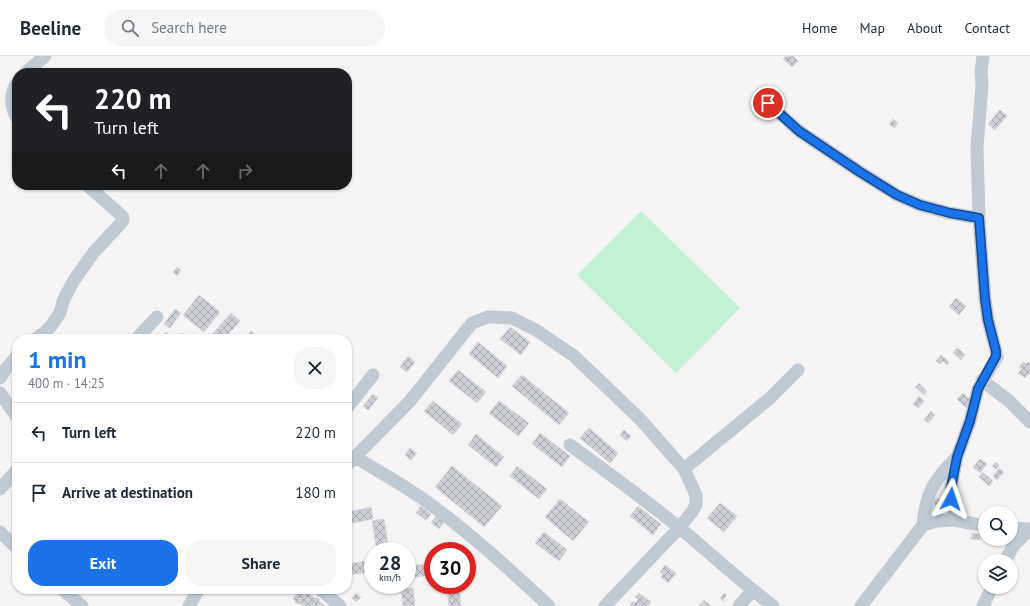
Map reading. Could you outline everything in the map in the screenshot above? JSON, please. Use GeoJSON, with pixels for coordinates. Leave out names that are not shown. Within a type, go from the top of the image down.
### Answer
{"type":"FeatureCollection","features":[{"type":"Feature","properties":{"kind":"street"},"geometry":{"type":"LineString","coordinates":[[31,68],[45,56]]}},
{"type":"Feature","properties":{"kind":"street"},"geometry":{"type":"LineString","coordinates":[[954,520],[951,488],[957,457],[970,421],[978,389],[996,356],[985,299],[979,218],[977,147],[982,86],[982,56]]}},
{"type":"Feature","properties":{"kind":"street"},"geometry":{"type":"LineString","coordinates":[[768,103],[799,131],[897,195],[920,205],[979,218]]}},
{"type":"Feature","properties":{"kind":"street"},"geometry":{"type":"LineString","coordinates":[[42,334],[51,326],[60,313],[63,301],[74,280],[94,252],[121,224],[123,220],[123,217],[93,190]]}},
{"type":"Feature","properties":{"kind":"street"},"geometry":{"type":"LineString","coordinates":[[141,334],[157,317]]}},
{"type":"Feature","properties":{"kind":"street"},"geometry":{"type":"LineString","coordinates":[[352,460],[410,402],[472,323],[488,317],[512,318],[536,330],[574,356],[640,419],[684,469],[696,495],[696,505],[679,528],[604,606]]}},
{"type":"Feature","properties":{"kind":"street"},"geometry":{"type":"LineString","coordinates":[[0,378],[12,362]]}},
{"type":"Feature","properties":{"kind":"street"},"geometry":{"type":"LineString","coordinates":[[684,469],[770,398],[798,370]]}},
{"type":"Feature","properties":{"kind":"street"},"geometry":{"type":"LineString","coordinates":[[352,402],[373,375]]}},
{"type":"Feature","properties":{"kind":"street"},"geometry":{"type":"LineString","coordinates":[[982,380],[1009,400],[1030,422]]}},
{"type":"Feature","properties":{"kind":"street"},"geometry":{"type":"LineString","coordinates":[[0,393],[12,410]]}},
{"type":"Feature","properties":{"kind":"street"},"geometry":{"type":"LineString","coordinates":[[570,445],[679,528],[773,606]]}},
{"type":"Feature","properties":{"kind":"street"},"geometry":{"type":"LineString","coordinates":[[861,606],[923,525],[926,503],[934,484],[944,470],[957,457]]}},
{"type":"Feature","properties":{"kind":"street"},"geometry":{"type":"LineString","coordinates":[[352,462],[422,498],[499,560],[549,606]]}},
{"type":"Feature","properties":{"kind":"street"},"geometry":{"type":"LineString","coordinates":[[0,489],[12,476]]}},
{"type":"Feature","properties":{"kind":"street"},"geometry":{"type":"LineString","coordinates":[[923,525],[937,521],[954,520],[978,525]]}},
{"type":"Feature","properties":{"kind":"street"},"geometry":{"type":"LineString","coordinates":[[1018,528],[1030,528],[1018,541]]}},
{"type":"Feature","properties":{"kind":"street"},"geometry":{"type":"LineString","coordinates":[[0,532],[12,543]]}},
{"type":"Feature","properties":{"kind":"street"},"geometry":{"type":"LineString","coordinates":[[739,606],[753,590]]}},
{"type":"Feature","properties":{"kind":"street"},"geometry":{"type":"LineString","coordinates":[[68,594],[82,606]]}},
{"type":"Feature","properties":{"kind":"street"},"geometry":{"type":"LineString","coordinates":[[190,606],[196,594]]}},
{"type":"Feature","properties":{"kind":"street"},"geometry":{"type":"LineString","coordinates":[[326,594],[340,606]]}},
{"type":"Feature","properties":{"kind":"street"},"geometry":{"type":"LineString","coordinates":[[983,606],[989,594]]}},
{"type":"Feature","properties":{"kind":"green space"},"geometry":{"type":"Polygon","coordinates":[[[641,211],[740,308],[676,373],[577,275],[641,211]]]}},
{"type":"Feature","properties":{"kind":"building"},"geometry":{"type":"Polygon","coordinates":[[[786,56],[793,56],[798,61],[792,67],[783,59],[786,56]]]}},
{"type":"Feature","properties":{"kind":"building"},"geometry":{"type":"Polygon","coordinates":[[[1000,110],[1007,116],[995,130],[988,124],[1000,110]]]}},
{"type":"Feature","properties":{"kind":"building"},"geometry":{"type":"Polygon","coordinates":[[[893,119],[898,123],[894,128],[889,124],[893,119]]]}},
{"type":"Feature","properties":{"kind":"building"},"geometry":{"type":"Polygon","coordinates":[[[177,267],[181,270],[177,276],[173,272],[177,267]]]}},
{"type":"Feature","properties":{"kind":"building"},"geometry":{"type":"Polygon","coordinates":[[[199,295],[220,312],[204,332],[183,315],[199,295]]]}},
{"type":"Feature","properties":{"kind":"building"},"geometry":{"type":"Polygon","coordinates":[[[956,298],[966,306],[959,315],[949,307],[956,298]]]}},
{"type":"Feature","properties":{"kind":"building"},"geometry":{"type":"Polygon","coordinates":[[[175,309],[181,313],[170,328],[164,324],[175,309]]]}},
{"type":"Feature","properties":{"kind":"building"},"geometry":{"type":"Polygon","coordinates":[[[231,313],[240,321],[228,334],[212,334],[231,313]]]}},
{"type":"Feature","properties":{"kind":"building"},"geometry":{"type":"Polygon","coordinates":[[[510,327],[530,342],[521,355],[500,339],[510,327]]]}},
{"type":"Feature","properties":{"kind":"building"},"geometry":{"type":"Polygon","coordinates":[[[478,342],[507,366],[498,378],[469,354],[478,342]]]}},
{"type":"Feature","properties":{"kind":"building"},"geometry":{"type":"Polygon","coordinates":[[[957,348],[965,354],[961,360],[953,353],[957,348]]]}},
{"type":"Feature","properties":{"kind":"building"},"geometry":{"type":"Polygon","coordinates":[[[941,355],[949,362],[947,365],[943,361],[940,364],[936,361],[941,355]]]}},
{"type":"Feature","properties":{"kind":"building"},"geometry":{"type":"Polygon","coordinates":[[[408,356],[415,362],[407,372],[400,367],[408,356]]]}},
{"type":"Feature","properties":{"kind":"building"},"geometry":{"type":"Polygon","coordinates":[[[1023,362],[1026,364],[1028,362],[1030,364],[1030,372],[1025,378],[1018,373],[1022,369],[1019,367],[1023,362]]]}},
{"type":"Feature","properties":{"kind":"building"},"geometry":{"type":"Polygon","coordinates":[[[458,370],[486,392],[477,403],[449,381],[458,370]]]}},
{"type":"Feature","properties":{"kind":"building"},"geometry":{"type":"Polygon","coordinates":[[[522,375],[569,413],[559,425],[512,386],[522,375]]]}},
{"type":"Feature","properties":{"kind":"building"},"geometry":{"type":"Polygon","coordinates":[[[919,383],[927,391],[924,395],[915,387],[919,383]]]}},
{"type":"Feature","properties":{"kind":"building"},"geometry":{"type":"Polygon","coordinates":[[[963,393],[972,401],[966,408],[957,399],[963,393]]]}},
{"type":"Feature","properties":{"kind":"building"},"geometry":{"type":"Polygon","coordinates":[[[373,394],[378,398],[368,410],[363,406],[373,394]]]}},
{"type":"Feature","properties":{"kind":"building"},"geometry":{"type":"Polygon","coordinates":[[[919,396],[924,401],[918,408],[913,404],[919,396]]]}},
{"type":"Feature","properties":{"kind":"building"},"geometry":{"type":"Polygon","coordinates":[[[433,401],[462,424],[453,435],[424,411],[433,401]]]}},
{"type":"Feature","properties":{"kind":"building"},"geometry":{"type":"Polygon","coordinates":[[[499,401],[529,423],[518,436],[489,413],[499,401]]]}},
{"type":"Feature","properties":{"kind":"building"},"geometry":{"type":"Polygon","coordinates":[[[931,411],[935,415],[928,423],[924,420],[931,411]]]}},
{"type":"Feature","properties":{"kind":"building"},"geometry":{"type":"Polygon","coordinates":[[[589,428],[618,453],[610,463],[580,438],[589,428]]]}},
{"type":"Feature","properties":{"kind":"building"},"geometry":{"type":"Polygon","coordinates":[[[624,430],[631,436],[627,441],[620,435],[624,430]]]}},
{"type":"Feature","properties":{"kind":"building"},"geometry":{"type":"Polygon","coordinates":[[[540,433],[570,456],[562,467],[532,444],[540,433]]]}},
{"type":"Feature","properties":{"kind":"building"},"geometry":{"type":"Polygon","coordinates":[[[476,434],[504,457],[496,467],[468,445],[476,434]]]}},
{"type":"Feature","properties":{"kind":"building"},"geometry":{"type":"Polygon","coordinates":[[[410,448],[417,453],[411,460],[405,455],[410,448]]]}},
{"type":"Feature","properties":{"kind":"building"},"geometry":{"type":"Polygon","coordinates":[[[980,459],[987,464],[980,473],[973,467],[980,459]]]}},
{"type":"Feature","properties":{"kind":"building"},"geometry":{"type":"Polygon","coordinates":[[[996,462],[999,465],[996,469],[992,466],[996,462]]]}},
{"type":"Feature","properties":{"kind":"building"},"geometry":{"type":"Polygon","coordinates":[[[452,466],[502,506],[484,527],[435,487],[452,466]]]}},
{"type":"Feature","properties":{"kind":"building"},"geometry":{"type":"Polygon","coordinates":[[[517,466],[547,489],[539,499],[510,476],[517,466]]]}},
{"type":"Feature","properties":{"kind":"building"},"geometry":{"type":"Polygon","coordinates":[[[999,468],[1004,472],[997,480],[993,476],[999,468]]]}},
{"type":"Feature","properties":{"kind":"building"},"geometry":{"type":"Polygon","coordinates":[[[983,472],[993,481],[989,486],[979,477],[983,472]]]}},
{"type":"Feature","properties":{"kind":"building"},"geometry":{"type":"Polygon","coordinates":[[[560,499],[589,522],[573,541],[545,517],[560,499]]]}},
{"type":"Feature","properties":{"kind":"building"},"geometry":{"type":"Polygon","coordinates":[[[935,499],[943,499],[943,505],[934,505],[935,499]]]}},
{"type":"Feature","properties":{"kind":"building"},"geometry":{"type":"Polygon","coordinates":[[[720,503],[737,516],[724,532],[707,518],[720,503]]]}},
{"type":"Feature","properties":{"kind":"building"},"geometry":{"type":"Polygon","coordinates":[[[421,506],[431,514],[426,520],[416,513],[421,506]]]}},
{"type":"Feature","properties":{"kind":"building"},"geometry":{"type":"Polygon","coordinates":[[[638,506],[661,524],[653,535],[630,516],[638,506]]]}},
{"type":"Feature","properties":{"kind":"building"},"geometry":{"type":"Polygon","coordinates":[[[371,507],[373,519],[352,523],[352,511],[371,507]]]}},
{"type":"Feature","properties":{"kind":"building"},"geometry":{"type":"Polygon","coordinates":[[[436,516],[444,522],[439,529],[431,523],[436,516]]]}},
{"type":"Feature","properties":{"kind":"building"},"geometry":{"type":"Polygon","coordinates":[[[384,519],[388,542],[376,542],[372,521],[384,519]]]}},
{"type":"Feature","properties":{"kind":"building"},"geometry":{"type":"Polygon","coordinates":[[[544,532],[567,550],[559,561],[535,543],[544,532]]]}},
{"type":"Feature","properties":{"kind":"building"},"geometry":{"type":"Polygon","coordinates":[[[972,533],[978,534],[978,540],[971,539],[972,533]]]}},
{"type":"Feature","properties":{"kind":"building"},"geometry":{"type":"Polygon","coordinates":[[[364,561],[364,573],[352,574],[352,563],[364,561]]]}},
{"type":"Feature","properties":{"kind":"building"},"geometry":{"type":"Polygon","coordinates":[[[424,564],[424,576],[416,577],[416,565],[424,564]]]}},
{"type":"Feature","properties":{"kind":"building"},"geometry":{"type":"Polygon","coordinates":[[[665,565],[676,573],[668,583],[661,577],[663,574],[660,572],[665,565]]]}},
{"type":"Feature","properties":{"kind":"building"},"geometry":{"type":"Polygon","coordinates":[[[356,593],[361,597],[356,602],[352,598],[356,593]]]}},
{"type":"Feature","properties":{"kind":"building"},"geometry":{"type":"Polygon","coordinates":[[[639,593],[651,602],[648,606],[629,606],[633,601],[635,603],[638,599],[635,597],[639,593]]]}},
{"type":"Feature","properties":{"kind":"building"},"geometry":{"type":"Polygon","coordinates":[[[724,593],[727,595],[723,601],[720,598],[724,593]]]}},
{"type":"Feature","properties":{"kind":"building"},"geometry":{"type":"Polygon","coordinates":[[[297,594],[309,594],[316,599],[317,597],[324,606],[303,606],[295,602],[293,599],[297,594]]]}},
{"type":"Feature","properties":{"kind":"building"},"geometry":{"type":"Polygon","coordinates":[[[402,594],[414,594],[415,605],[403,606],[402,594]]]}},
{"type":"Feature","properties":{"kind":"building"},"geometry":{"type":"Polygon","coordinates":[[[448,594],[460,594],[461,606],[449,606],[448,594]]]}},
{"type":"Feature","properties":{"kind":"building"},"geometry":{"type":"Polygon","coordinates":[[[704,600],[711,606],[699,606],[704,600]]]}},
{"type":"Feature","properties":{"kind":"route"},"geometry":{"type":"LineString","coordinates":[[768,103],[799,131],[897,195],[920,205],[950,213],[979,218],[985,299],[996,356],[978,389],[970,421],[957,457],[951,488],[951,499]]}}]}
